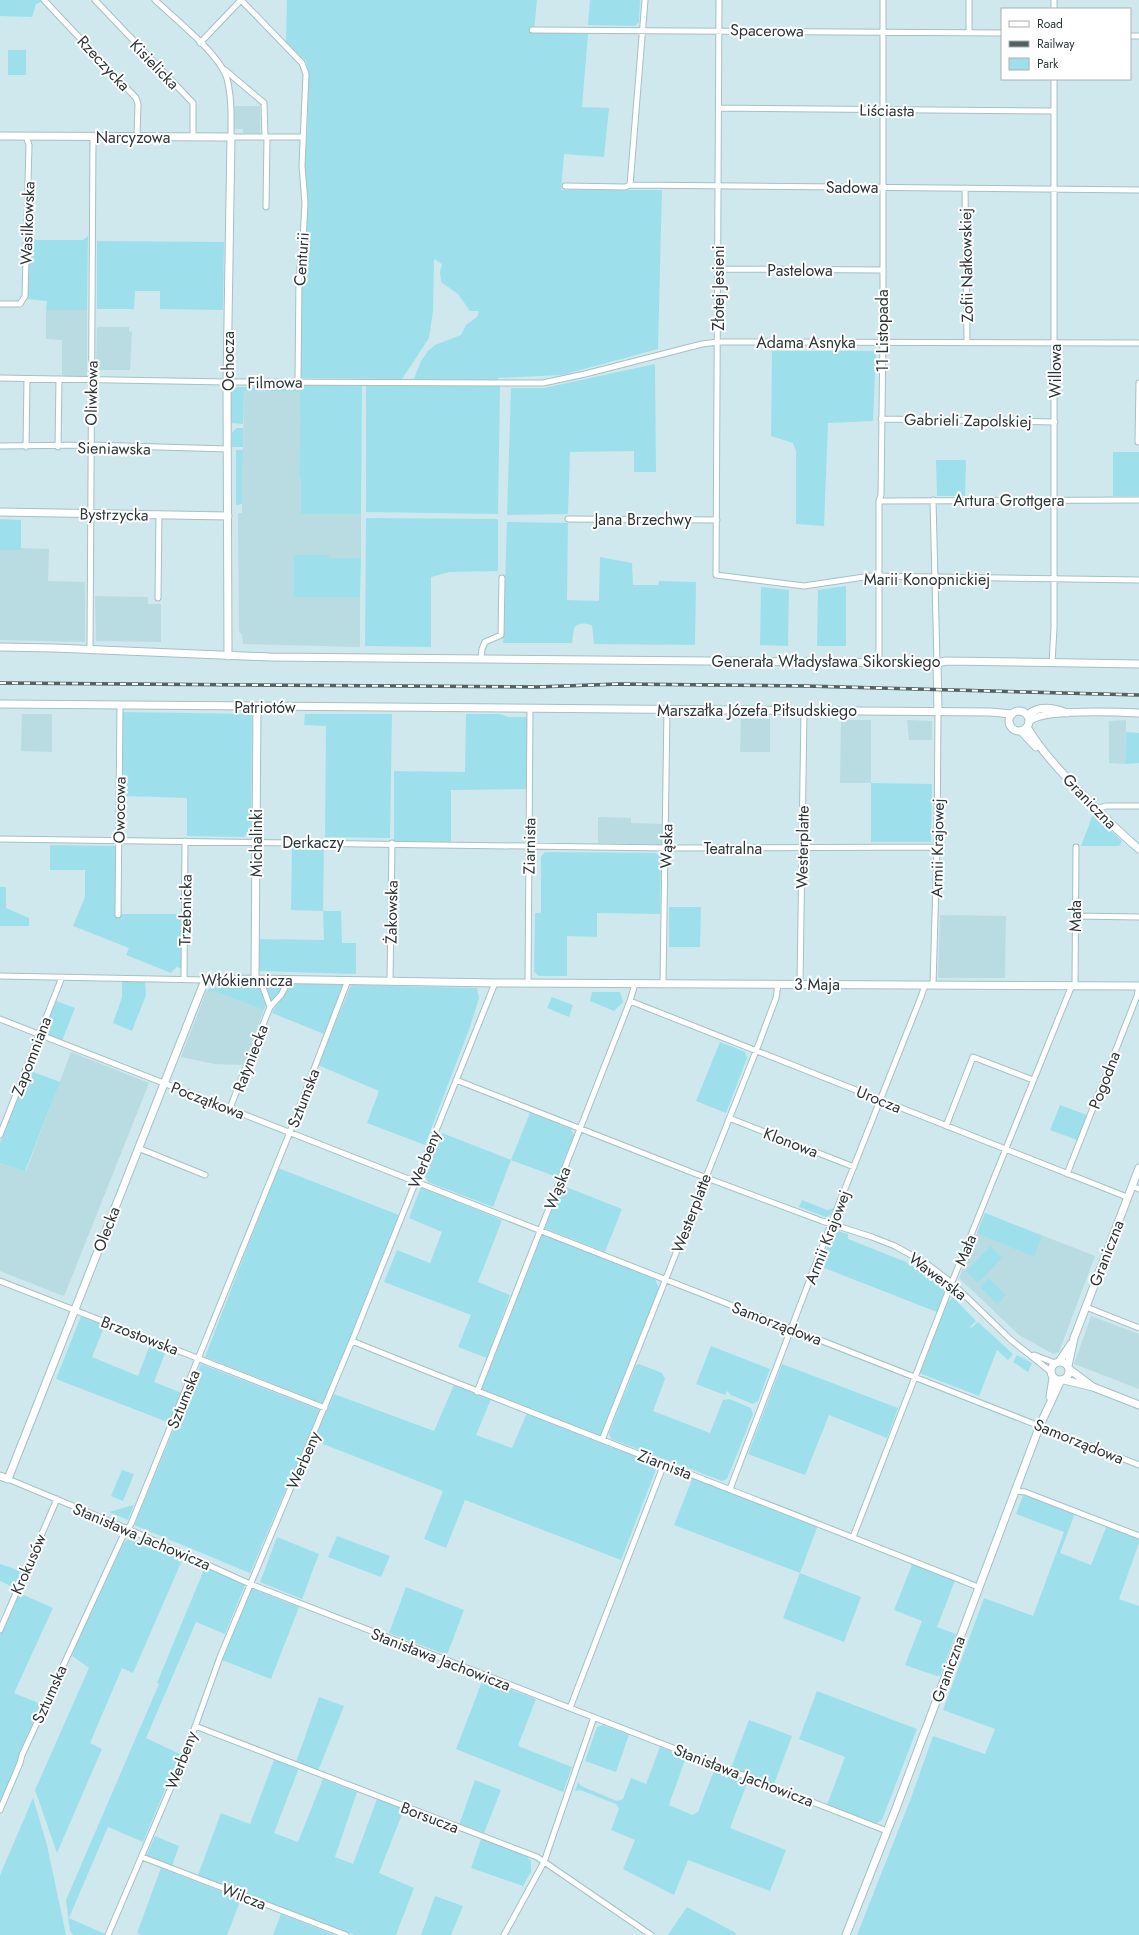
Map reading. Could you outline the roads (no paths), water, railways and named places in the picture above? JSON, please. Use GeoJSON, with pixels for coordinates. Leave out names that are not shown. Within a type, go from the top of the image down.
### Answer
{"type":"FeatureCollection","features":[{"type":"Feature","properties":{"kind":"street","name":"Rzeczycka"},"geometry":{"type":"LineString","coordinates":[[44,0],[136,98],[138,104],[137,136]]}},
{"type":"Feature","properties":{"kind":"street","name":"Kisielicka"},"geometry":{"type":"LineString","coordinates":[[94,0],[193,103],[193,137]]}},
{"type":"Feature","properties":{"kind":"street","name":"Ochocza"},"geometry":{"type":"LineString","coordinates":[[155,0],[200,43],[223,68],[264,103],[266,137]]}},
{"type":"Feature","properties":{"kind":"street"},"geometry":{"type":"LineString","coordinates":[[200,43],[241,0]]}},
{"type":"Feature","properties":{"kind":"street","name":"Centurii"},"geometry":{"type":"LineString","coordinates":[[241,0],[302,63],[305,68],[302,166],[305,203],[299,277],[298,381]]}},
{"type":"Feature","properties":{"kind":"street"},"geometry":{"type":"LineString","coordinates":[[630,185],[645,0]]}},
{"type":"Feature","properties":{"kind":"street","name":"Złotej Jesieni"},"geometry":{"type":"LineString","coordinates":[[716,575],[720,0]]}},
{"type":"Feature","properties":{"kind":"street","name":"11 Listopada"},"geometry":{"type":"LineString","coordinates":[[879,662],[879,501],[883,342],[883,0]]}},
{"type":"Feature","properties":{"kind":"street"},"geometry":{"type":"LineString","coordinates":[[969,0],[969,33]]}},
{"type":"Feature","properties":{"kind":"street","name":"Spacerowa"},"geometry":{"type":"LineString","coordinates":[[532,30],[882,31],[1001,33]]}},
{"type":"Feature","properties":{"kind":"street","name":"Ochocza"},"geometry":{"type":"LineString","coordinates":[[223,68],[230,93],[231,137],[227,382],[228,656]]}},
{"type":"Feature","properties":{"kind":"street","name":"Willowa"},"geometry":{"type":"LineString","coordinates":[[1052,663],[1055,422],[1054,80]]}},
{"type":"Feature","properties":{"kind":"street","name":"Liściasta"},"geometry":{"type":"LineString","coordinates":[[719,108],[1054,111]]}},
{"type":"Feature","properties":{"kind":"street","name":"Narcyzowa"},"geometry":{"type":"LineString","coordinates":[[0,136],[303,137]]}},
{"type":"Feature","properties":{"kind":"street","name":"Wasilkowska"},"geometry":{"type":"LineString","coordinates":[[0,304],[22,303],[25,296],[29,146],[26,136]]}},
{"type":"Feature","properties":{"kind":"street","name":"Oliwkowa"},"geometry":{"type":"LineString","coordinates":[[90,649],[93,137]]}},
{"type":"Feature","properties":{"kind":"street"},"geometry":{"type":"LineString","coordinates":[[266,137],[266,208]]}},
{"type":"Feature","properties":{"kind":"street","name":"Sadowa"},"geometry":{"type":"LineString","coordinates":[[565,186],[625,187],[630,185],[1139,190]]}},
{"type":"Feature","properties":{"kind":"street","name":"Zofii Nałkowskiej"},"geometry":{"type":"LineString","coordinates":[[965,188],[967,342]]}},
{"type":"Feature","properties":{"kind":"street","name":"Pastelowa"},"geometry":{"type":"LineString","coordinates":[[718,269],[883,270]]}},
{"type":"Feature","properties":{"kind":"street","name":"Adama Asnyka"},"geometry":{"type":"LineString","coordinates":[[502,383],[543,383],[559,380],[659,354],[702,344],[718,342],[1139,343]]}},
{"type":"Feature","properties":{"kind":"street","name":"Filmowa"},"geometry":{"type":"LineString","coordinates":[[0,378],[227,382],[298,381],[502,383]]}},
{"type":"Feature","properties":{"kind":"street"},"geometry":{"type":"LineString","coordinates":[[26,447],[27,379]]}},
{"type":"Feature","properties":{"kind":"street"},"geometry":{"type":"LineString","coordinates":[[58,447],[59,379]]}},
{"type":"Feature","properties":{"kind":"street"},"geometry":{"type":"LineString","coordinates":[[1138,442],[1139,383]]}},
{"type":"Feature","properties":{"kind":"street","name":"Gabrieli Zapolskiej"},"geometry":{"type":"LineString","coordinates":[[881,419],[1055,422]]}},
{"type":"Feature","properties":{"kind":"street","name":"Sieniawska"},"geometry":{"type":"LineString","coordinates":[[0,446],[90,446],[228,450]]}},
{"type":"Feature","properties":{"kind":"street"},"geometry":{"type":"LineString","coordinates":[[933,500],[938,712]]}},
{"type":"Feature","properties":{"kind":"street","name":"Artura Grottgera"},"geometry":{"type":"LineString","coordinates":[[879,501],[1139,500]]}},
{"type":"Feature","properties":{"kind":"street","name":"Bystrzycka"},"geometry":{"type":"LineString","coordinates":[[0,512],[228,516]]}},
{"type":"Feature","properties":{"kind":"street"},"geometry":{"type":"LineString","coordinates":[[158,514],[158,598]]}},
{"type":"Feature","properties":{"kind":"street","name":"Jana Brzechwy"},"geometry":{"type":"LineString","coordinates":[[568,519],[717,520]]}},
{"type":"Feature","properties":{"kind":"street","name":"Marii Konopnickiej"},"geometry":{"type":"LineString","coordinates":[[716,575],[804,586],[871,576],[1139,580]]}},
{"type":"Feature","properties":{"kind":"street"},"geometry":{"type":"LineString","coordinates":[[0,647],[90,649],[228,656],[481,659],[482,649],[485,642],[501,636],[502,578]]}},
{"type":"Feature","properties":{"kind":"street","name":"Generała Władysława Sikorskiego"},"geometry":{"type":"LineString","coordinates":[[481,659],[937,663],[946,661],[1139,664]]}},
{"type":"Feature","properties":{"kind":"street","name":"Patriotów"},"geometry":{"type":"LineString","coordinates":[[0,704],[530,709]]}},
{"type":"Feature","properties":{"kind":"street","name":"Owocowa"},"geometry":{"type":"LineString","coordinates":[[118,915],[120,706]]}},
{"type":"Feature","properties":{"kind":"street","name":"Michalinki"},"geometry":{"type":"LineString","coordinates":[[257,707],[256,842],[258,979]]}},
{"type":"Feature","properties":{"kind":"street","name":"Marszałka Józefa Piłsudskiego"},"geometry":{"type":"LineString","coordinates":[[530,709],[804,710],[990,712],[1012,714],[1019,711],[1026,724]]}},
{"type":"Feature","properties":{"kind":"street","name":"Ziarnista"},"geometry":{"type":"LineString","coordinates":[[528,983],[530,709]]}},
{"type":"Feature","properties":{"kind":"street","name":"Wąska"},"geometry":{"type":"LineString","coordinates":[[663,983],[667,709]]}},
{"type":"Feature","properties":{"kind":"street"},"geometry":{"type":"LineString","coordinates":[[1026,724],[1036,709],[1058,709],[1068,713],[1139,712]]}},
{"type":"Feature","properties":{"kind":"street","name":"Westerplatte"},"geometry":{"type":"LineString","coordinates":[[800,984],[804,710]]}},
{"type":"Feature","properties":{"kind":"street","name":"Armii Krajowej"},"geometry":{"type":"LineString","coordinates":[[933,985],[937,847],[938,712]]}},
{"type":"Feature","properties":{"kind":"street","name":"Marszałka Józefa Piłsudskiego"},"geometry":{"type":"LineString","coordinates":[[983,713],[1010,722]]}},
{"type":"Feature","properties":{"kind":"street"},"geometry":{"type":"LineString","coordinates":[[1010,722],[1012,714]]}},
{"type":"Feature","properties":{"kind":"street","name":"Graniczna"},"geometry":{"type":"LineString","coordinates":[[1010,722],[1013,729],[1026,724],[1036,748],[1043,752],[1096,809],[1139,849]]}},
{"type":"Feature","properties":{"kind":"street"},"geometry":{"type":"LineString","coordinates":[[1096,809],[1106,806],[1139,806]]}},
{"type":"Feature","properties":{"kind":"street","name":"Derkaczy"},"geometry":{"type":"LineString","coordinates":[[0,839],[529,845]]}},
{"type":"Feature","properties":{"kind":"street","name":"Trzebnicka"},"geometry":{"type":"LineString","coordinates":[[184,979],[186,841]]}},
{"type":"Feature","properties":{"kind":"street","name":"Żakowska"},"geometry":{"type":"LineString","coordinates":[[390,980],[392,843]]}},
{"type":"Feature","properties":{"kind":"street","name":"Teatralna"},"geometry":{"type":"LineString","coordinates":[[529,845],[666,848],[937,847]]}},
{"type":"Feature","properties":{"kind":"street","name":"Mała"},"geometry":{"type":"LineString","coordinates":[[853,1537],[952,1283],[1033,1080],[1073,985],[1076,847]]}},
{"type":"Feature","properties":{"kind":"street"},"geometry":{"type":"LineString","coordinates":[[1075,916],[1139,917]]}},
{"type":"Feature","properties":{"kind":"street","name":"Włókiennicza"},"geometry":{"type":"LineString","coordinates":[[0,976],[205,980],[390,980],[494,983]]}},
{"type":"Feature","properties":{"kind":"street","name":"Zapomniana"},"geometry":{"type":"LineString","coordinates":[[0,1135],[62,977]]}},
{"type":"Feature","properties":{"kind":"street","name":"Ratyniecka"},"geometry":{"type":"LineString","coordinates":[[258,979],[270,1008]]}},
{"type":"Feature","properties":{"kind":"street","name":"Olecka"},"geometry":{"type":"LineString","coordinates":[[8,1479],[205,980]]}},
{"type":"Feature","properties":{"kind":"street","name":"Ratyniecka"},"geometry":{"type":"LineString","coordinates":[[230,1108],[270,1008],[281,995],[289,980]]}},
{"type":"Feature","properties":{"kind":"street","name":"Sztumska"},"geometry":{"type":"LineString","coordinates":[[0,1810],[22,1755],[63,1663],[122,1538],[128,1529],[200,1358],[290,1132],[348,980]]}},
{"type":"Feature","properties":{"kind":"street","name":"3 Maja"},"geometry":{"type":"LineString","coordinates":[[494,983],[1139,986]]}},
{"type":"Feature","properties":{"kind":"street","name":"Werbeny"},"geometry":{"type":"LineString","coordinates":[[108,1935],[186,1752],[250,1584],[325,1408],[494,983]]}},
{"type":"Feature","properties":{"kind":"street","name":"Wąska"},"geometry":{"type":"LineString","coordinates":[[477,1392],[581,1128],[630,1001],[635,984]]}},
{"type":"Feature","properties":{"kind":"street","name":"Westerplatte"},"geometry":{"type":"LineString","coordinates":[[602,1440],[756,1051],[776,998],[778,984]]}},
{"type":"Feature","properties":{"kind":"street","name":"Armii Krajowej"},"geometry":{"type":"LineString","coordinates":[[730,1489],[831,1224],[925,985]]}},
{"type":"Feature","properties":{"kind":"street","name":"Pogodna"},"geometry":{"type":"LineString","coordinates":[[1067,1174],[1137,996],[1139,986]]}},
{"type":"Feature","properties":{"kind":"street","name":"Urocza"},"geometry":{"type":"LineString","coordinates":[[630,1001],[1127,1197]]}},
{"type":"Feature","properties":{"kind":"street","name":"Początkowa"},"geometry":{"type":"LineString","coordinates":[[0,1019],[416,1181]]}},
{"type":"Feature","properties":{"kind":"street"},"geometry":{"type":"LineString","coordinates":[[946,1126],[973,1057],[1033,1080]]}},
{"type":"Feature","properties":{"kind":"street","name":"Wawerska"},"geometry":{"type":"LineString","coordinates":[[456,1080],[705,1177],[895,1246],[927,1264],[952,1283],[1012,1340],[1052,1374]]}},
{"type":"Feature","properties":{"kind":"street","name":"Klonowa"},"geometry":{"type":"LineString","coordinates":[[729,1118],[854,1167]]}},
{"type":"Feature","properties":{"kind":"street"},"geometry":{"type":"LineString","coordinates":[[138,1148],[205,1175]]}},
{"type":"Feature","properties":{"kind":"street","name":"Graniczna"},"geometry":{"type":"LineString","coordinates":[[846,1935],[887,1831],[1040,1426],[1049,1404],[1062,1380],[1068,1375],[1074,1338],[1127,1197],[1135,1188],[1139,1168]]}},
{"type":"Feature","properties":{"kind":"street","name":"Samorządowa"},"geometry":{"type":"LineString","coordinates":[[416,1181],[1139,1465]]}},
{"type":"Feature","properties":{"kind":"street","name":"Brzostowska"},"geometry":{"type":"LineString","coordinates":[[0,1281],[200,1358],[214,1366],[325,1408]]}},
{"type":"Feature","properties":{"kind":"street"},"geometry":{"type":"LineString","coordinates":[[1086,1307],[1139,1328]]}},
{"type":"Feature","properties":{"kind":"street","name":"Graniczna"},"geometry":{"type":"LineString","coordinates":[[1049,1404],[1052,1374],[1057,1363],[1074,1338]]}},
{"type":"Feature","properties":{"kind":"street","name":"Ziarnista"},"geometry":{"type":"LineString","coordinates":[[352,1341],[477,1392],[730,1489],[978,1587]]}},
{"type":"Feature","properties":{"kind":"street","name":"Wawerska"},"geometry":{"type":"LineString","coordinates":[[1029,1353],[1057,1363]]}},
{"type":"Feature","properties":{"kind":"street"},"geometry":{"type":"LineString","coordinates":[[1057,1363],[1068,1368],[1093,1387]]}},
{"type":"Feature","properties":{"kind":"street"},"geometry":{"type":"LineString","coordinates":[[1052,1374],[1062,1380],[1093,1387],[1139,1405]]}},
{"type":"Feature","properties":{"kind":"street"},"geometry":{"type":"LineString","coordinates":[[570,1708],[664,1464]]}},
{"type":"Feature","properties":{"kind":"street","name":"Stanisława Jachowicza"},"geometry":{"type":"LineString","coordinates":[[0,1476],[128,1529],[250,1584],[887,1831]]}},
{"type":"Feature","properties":{"kind":"street"},"geometry":{"type":"LineString","coordinates":[[1015,1491],[1025,1492],[1139,1536]]}},
{"type":"Feature","properties":{"kind":"street","name":"Krokusów"},"geometry":{"type":"LineString","coordinates":[[0,1630],[57,1499]]}},
{"type":"Feature","properties":{"kind":"street"},"geometry":{"type":"LineString","coordinates":[[504,1935],[544,1862],[594,1717]]}},
{"type":"Feature","properties":{"kind":"street","name":"Borsucza"},"geometry":{"type":"LineString","coordinates":[[195,1726],[537,1858],[651,1935]]}},
{"type":"Feature","properties":{"kind":"street","name":"Wilcza"},"geometry":{"type":"LineString","coordinates":[[142,1856],[346,1935]]}},
{"type":"Feature","properties":{"kind":"railway"},"geometry":{"type":"LineString","coordinates":[[0,683],[537,687],[619,684],[805,686],[1139,695]]}}]}
